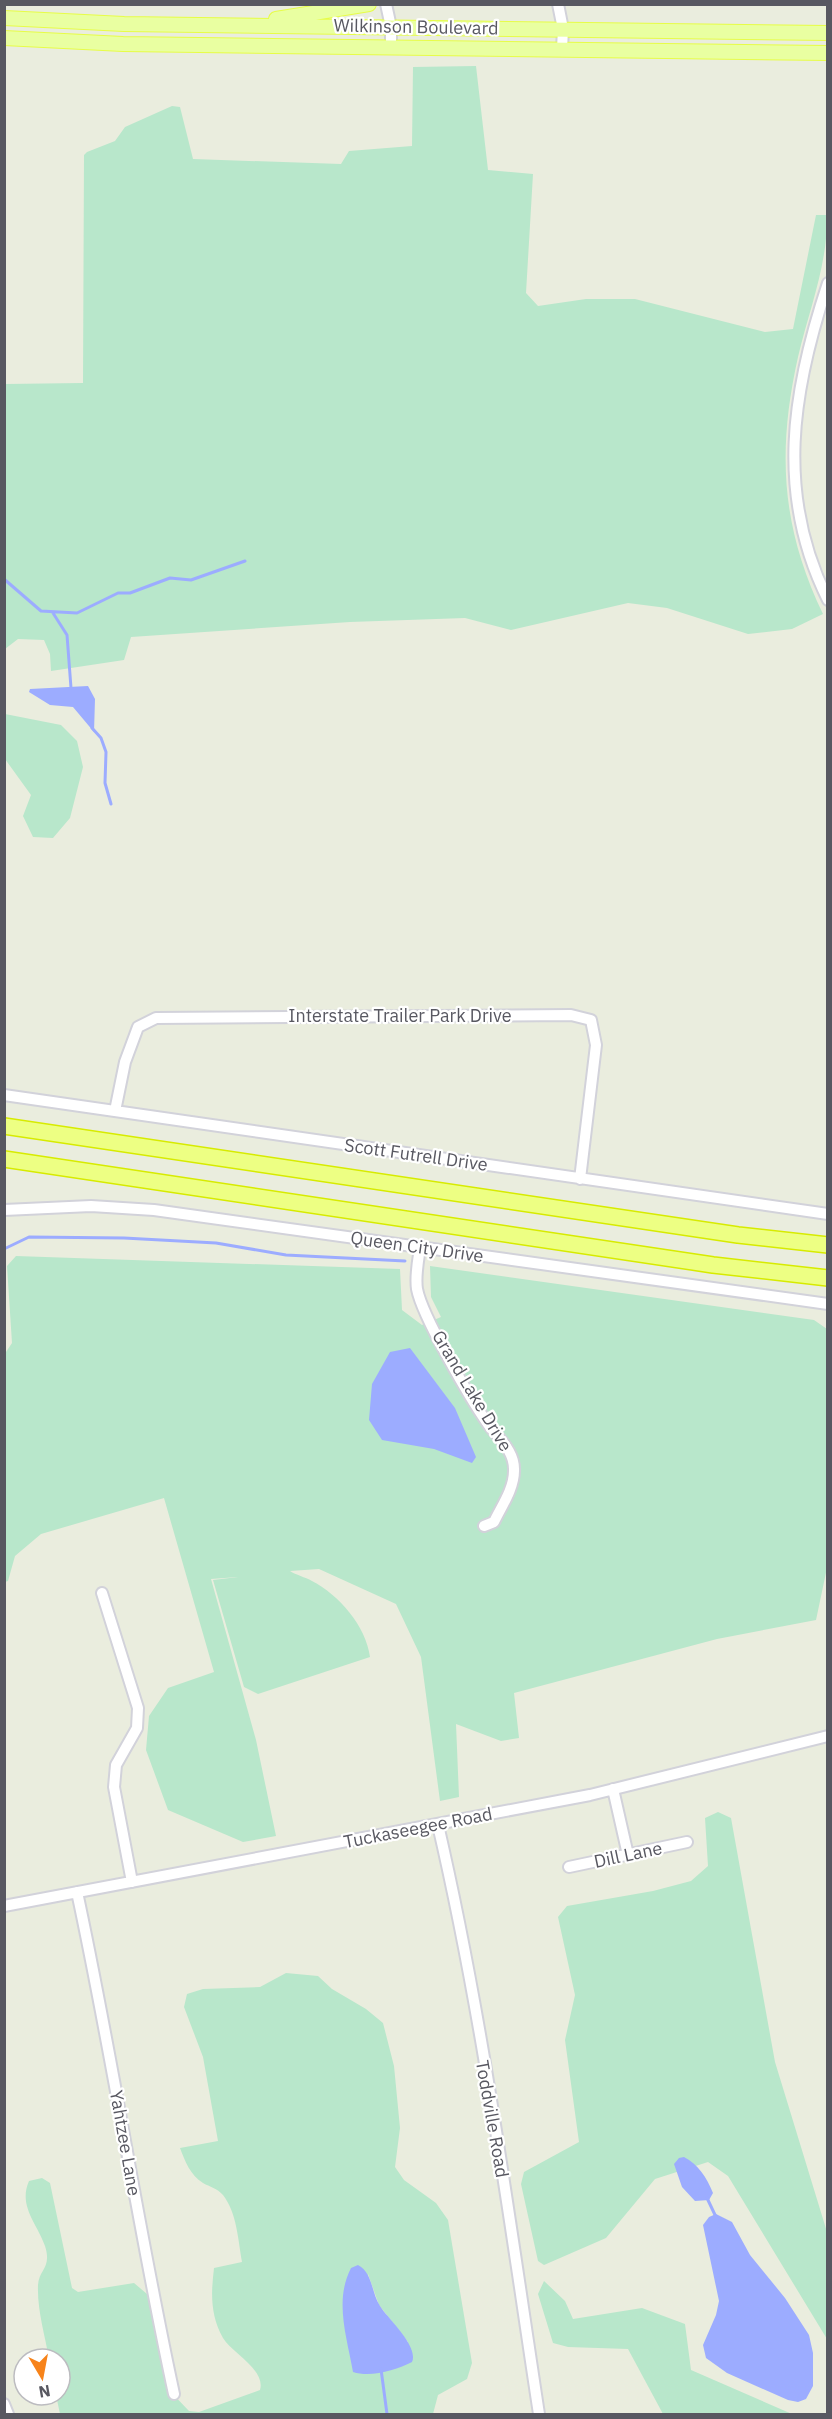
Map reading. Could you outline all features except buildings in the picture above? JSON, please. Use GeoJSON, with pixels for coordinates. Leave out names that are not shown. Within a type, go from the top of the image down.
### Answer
{"type":"FeatureCollection","features":[{"type":"Feature","properties":{"kind":"highway"},"geometry":{"type":"LineString","coordinates":[[4,1126],[738,1235],[828,1245]]}},
{"type":"Feature","properties":{"kind":"highway"},"geometry":{"type":"LineString","coordinates":[[4,1159],[713,1265],[828,1278]]}},
{"type":"Feature","properties":{"kind":"main road"},"geometry":{"type":"LineString","coordinates":[[235,25],[369,4]]}},
{"type":"Feature","properties":{"kind":"main road","name":"Wilkinson Boulevard"},"geometry":{"type":"LineString","coordinates":[[4,18],[235,25],[828,33]]}},
{"type":"Feature","properties":{"kind":"main road","name":"Wilkinson Boulevard"},"geometry":{"type":"LineString","coordinates":[[4,38],[123,44],[826,54]]}},
{"type":"Feature","properties":{"kind":"street"},"geometry":{"type":"LineString","coordinates":[[386,4],[391,27],[391,47]]}},
{"type":"Feature","properties":{"kind":"street"},"geometry":{"type":"LineString","coordinates":[[558,4],[563,29],[562,49]]}},
{"type":"Feature","properties":{"kind":"street"},"geometry":{"type":"LineString","coordinates":[[828,283],[799,389],[793,450],[797,508],[804,540],[828,600]]}},
{"type":"Feature","properties":{"kind":"street","name":"Interstate Trailer Park Drive"},"geometry":{"type":"LineString","coordinates":[[115,1111],[125,1062],[138,1027],[156,1018],[571,1015],[591,1020],[596,1045],[580,1179]]}},
{"type":"Feature","properties":{"kind":"street","name":"Scott Futrell Drive"},"geometry":{"type":"LineString","coordinates":[[4,1095],[828,1214]]}},
{"type":"Feature","properties":{"kind":"street","name":"Queen City Drive"},"geometry":{"type":"LineString","coordinates":[[4,1210],[91,1206],[154,1210],[828,1305]]}},
{"type":"Feature","properties":{"kind":"street","name":"Grand Lake Drive"},"geometry":{"type":"LineString","coordinates":[[420,1248],[416,1280],[423,1305],[487,1422],[510,1450],[513,1460],[514,1470],[510,1489],[494,1522],[484,1526]]}},
{"type":"Feature","properties":{"kind":"street"},"geometry":{"type":"LineString","coordinates":[[102,1593],[138,1708],[137,1728],[116,1765],[114,1787],[132,1882]]}},
{"type":"Feature","properties":{"kind":"street","name":"Tuckaseegee Road"},"geometry":{"type":"LineString","coordinates":[[4,1906],[438,1825],[613,1789],[828,1736]]}},
{"type":"Feature","properties":{"kind":"street"},"geometry":{"type":"LineString","coordinates":[[613,1789],[628,1855]]}},
{"type":"Feature","properties":{"kind":"street","name":"Toddville Road"},"geometry":{"type":"LineString","coordinates":[[438,1825],[483,2064],[539,2415]]}},
{"type":"Feature","properties":{"kind":"street","name":"Dill Lane"},"geometry":{"type":"LineString","coordinates":[[569,1867],[687,1842]]}},
{"type":"Feature","properties":{"kind":"street","name":"Yahtzee Lane"},"geometry":{"type":"LineString","coordinates":[[77,1892],[98,1991],[152,2290],[174,2394]]}},
{"type":"Feature","properties":{"kind":"street"},"geometry":{"type":"LineString","coordinates":[[4,2404],[8,2415]]}},
{"type":"Feature","properties":{"kind":"green space"},"geometry":{"type":"Polygon","coordinates":[[[476,66],[488,170],[533,174],[526,293],[538,306],[586,299],[635,299],[765,332],[793,329],[816,215],[827,215],[821,269],[791,391],[786,457],[791,519],[798,550],[823,614],[792,629],[748,634],[667,608],[628,603],[511,630],[465,618],[350,622],[131,637],[124,660],[51,671],[50,654],[44,640],[18,639],[5,649],[5,384],[83,383],[84,155],[115,141],[125,127],[172,106],[180,107],[193,159],[341,164],[349,151],[412,146],[413,67],[476,66]]]}},
{"type":"Feature","properties":{"kind":"green space"},"geometry":{"type":"Polygon","coordinates":[[[5,714],[61,725],[77,741],[83,767],[70,818],[53,838],[33,837],[23,816],[31,795],[5,759],[5,714]]]}},
{"type":"Feature","properties":{"kind":"green space"},"geometry":{"type":"Polygon","coordinates":[[[16,1256],[400,1269],[402,1310],[422,1325],[441,1317],[431,1297],[430,1266],[814,1320],[827,1329],[828,1563],[816,1620],[717,1639],[514,1693],[519,1738],[501,1741],[456,1724],[459,1797],[440,1801],[421,1657],[396,1604],[319,1569],[290,1571],[322,1587],[341,1603],[363,1634],[370,1657],[258,1694],[244,1687],[213,1580],[238,1577],[211,1579],[256,1740],[276,1836],[243,1842],[168,1810],[146,1750],[149,1716],[168,1688],[214,1672],[164,1498],[41,1534],[15,1556],[8,1581],[5,1582],[4,1355],[12,1343],[7,1266],[16,1256]]]}},
{"type":"Feature","properties":{"kind":"green space"},"geometry":{"type":"Polygon","coordinates":[[[718,1812],[731,1818],[775,2062],[827,2232],[827,2339],[728,2176],[708,2162],[655,2179],[606,2238],[544,2265],[538,2261],[521,2184],[524,2172],[579,2142],[565,2040],[575,1995],[558,1917],[567,1906],[653,1891],[691,1881],[708,1866],[705,1818],[718,1812]]]}},
{"type":"Feature","properties":{"kind":"green space"},"geometry":{"type":"Polygon","coordinates":[[[286,1973],[318,1976],[332,1989],[366,2009],[383,2023],[394,2066],[400,2128],[395,2167],[404,2180],[436,2203],[448,2220],[472,2363],[467,2379],[438,2395],[433,2414],[60,2414],[59,2407],[72,2407],[72,2347],[47,2347],[38,2285],[46,2264],[47,2253],[30,2214],[26,2198],[29,2181],[42,2178],[50,2183],[72,2288],[78,2292],[134,2283],[147,2294],[168,2389],[189,2411],[199,2412],[260,2390],[261,2383],[258,2376],[223,2338],[214,2312],[212,2295],[214,2268],[242,2262],[234,2218],[223,2195],[198,2180],[191,2172],[180,2148],[218,2141],[203,2057],[184,2007],[187,1994],[203,1989],[260,1987],[286,1973]],[[368,2274],[373,2372],[381,2372],[408,2342],[379,2305],[368,2274]]]}},
{"type":"Feature","properties":{"kind":"green space"},"geometry":{"type":"Polygon","coordinates":[[[544,2281],[565,2301],[573,2319],[642,2308],[685,2324],[691,2370],[792,2414],[663,2414],[628,2349],[568,2347],[553,2343],[538,2294],[544,2281]]]}},
{"type":"Feature","properties":{"kind":"water"},"geometry":{"type":"Polygon","coordinates":[[[88,686],[95,699],[94,732],[73,707],[50,705],[29,692],[30,689],[88,686]]]}},
{"type":"Feature","properties":{"kind":"water"},"geometry":{"type":"Polygon","coordinates":[[[410,1348],[455,1408],[476,1457],[472,1463],[434,1449],[382,1440],[369,1420],[372,1384],[390,1352],[410,1348]]]}},
{"type":"Feature","properties":{"kind":"water"},"geometry":{"type":"Polygon","coordinates":[[[684,2157],[702,2172],[708,2182],[713,2193],[709,2200],[695,2201],[682,2187],[674,2164],[679,2158],[684,2157]]]}},
{"type":"Feature","properties":{"kind":"water"},"geometry":{"type":"Polygon","coordinates":[[[716,2214],[732,2222],[750,2255],[785,2298],[809,2335],[813,2353],[813,2386],[806,2399],[798,2402],[788,2400],[727,2373],[706,2358],[703,2345],[716,2315],[719,2301],[703,2225],[709,2217],[716,2214]]]}},
{"type":"Feature","properties":{"kind":"water"},"geometry":{"type":"Polygon","coordinates":[[[358,2265],[363,2268],[369,2278],[380,2306],[411,2348],[412,2362],[383,2372],[360,2374],[353,2372],[343,2319],[343,2293],[351,2268],[358,2265]]]}},
{"type":"Feature","properties":{"kind":"waterway"},"geometry":{"type":"LineString","coordinates":[[4,579],[41,611],[77,613],[118,593],[130,593],[170,578],[191,580],[245,561]]}},
{"type":"Feature","properties":{"kind":"waterway"},"geometry":{"type":"LineString","coordinates":[[53,613],[67,635],[71,688]]}},
{"type":"Feature","properties":{"kind":"waterway"},"geometry":{"type":"LineString","coordinates":[[92,728],[101,738],[106,752],[105,783],[111,804]]}},
{"type":"Feature","properties":{"kind":"waterway"},"geometry":{"type":"LineString","coordinates":[[4,1249],[29,1237],[124,1238],[216,1243],[286,1255],[405,1261]]}},
{"type":"Feature","properties":{"kind":"waterway"},"geometry":{"type":"LineString","coordinates":[[707,2198],[716,2217]]}},
{"type":"Feature","properties":{"kind":"waterway"},"geometry":{"type":"LineString","coordinates":[[381,2369],[387,2414]]}}]}
